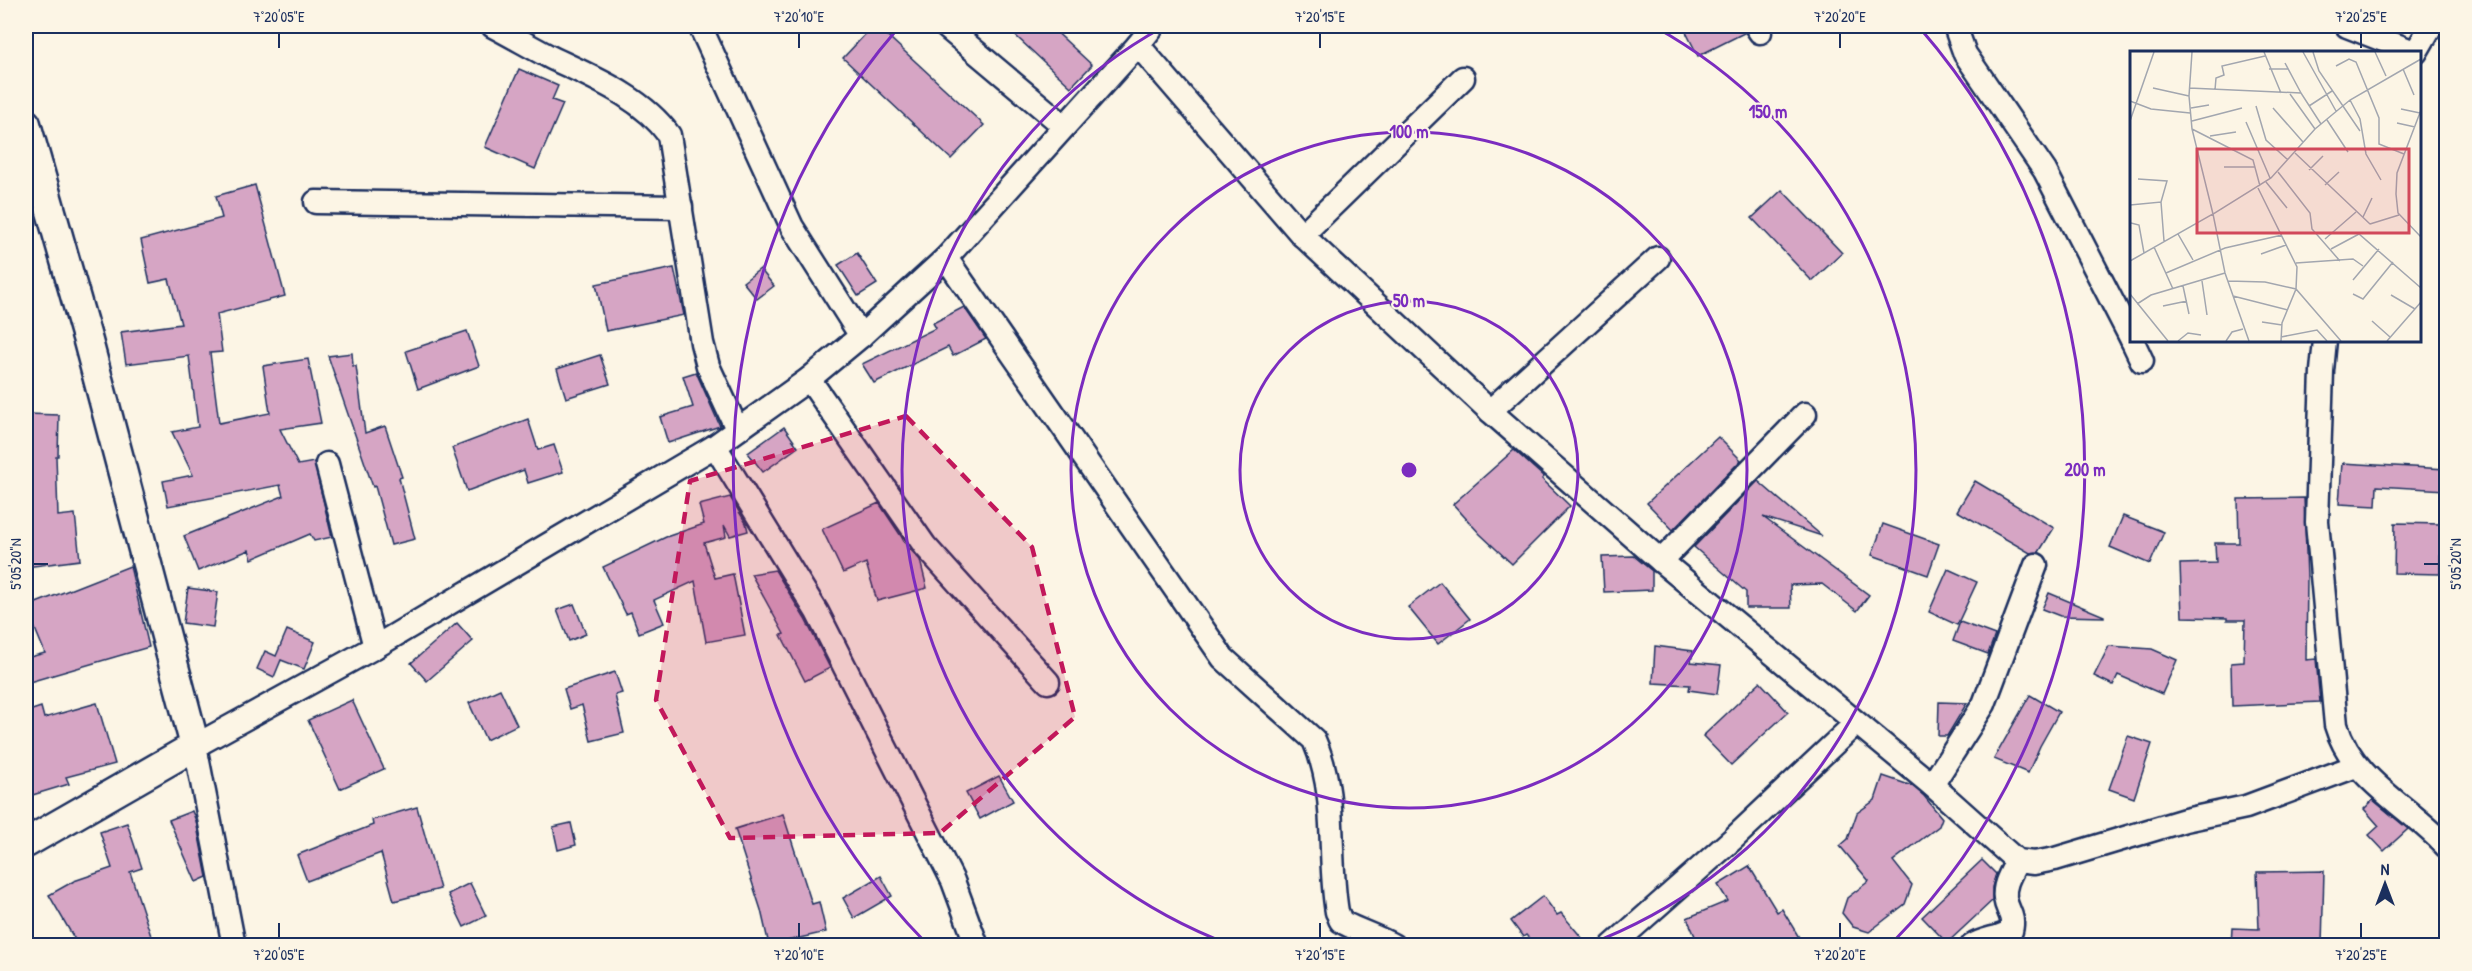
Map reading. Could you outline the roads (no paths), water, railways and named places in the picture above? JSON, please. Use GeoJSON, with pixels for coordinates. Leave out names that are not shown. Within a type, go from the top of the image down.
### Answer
{"type":"FeatureCollection","features":[{"type":"Feature","properties":{"kind":"main road"},"geometry":{"type":"LineString","coordinates":[[26,124],[88,341],[195,746],[26,843]]}},
{"type":"Feature","properties":{"kind":"street"},"geometry":{"type":"LineString","coordinates":[[493,26],[612,87],[657,118],[669,135],[702,343],[708,366],[737,429]]}},
{"type":"Feature","properties":{"kind":"street"},"geometry":{"type":"LineString","coordinates":[[700,26],[792,227],[861,336]]}},
{"type":"Feature","properties":{"kind":"street"},"geometry":{"type":"LineString","coordinates":[[945,26],[1064,126]]}},
{"type":"Feature","properties":{"kind":"street"},"geometry":{"type":"LineString","coordinates":[[234,945],[195,746],[375,647],[716,446],[809,379],[861,336],[946,258],[1153,26]]}},
{"type":"Feature","properties":{"kind":"street"},"geometry":{"type":"LineString","coordinates":[[1955,26],[1965,54],[2045,171],[2130,336]]}},
{"type":"Feature","properties":{"kind":"street"},"geometry":{"type":"LineString","coordinates":[[2347,26],[2412,51]]}},
{"type":"Feature","properties":{"kind":"street"},"geometry":{"type":"LineString","coordinates":[[2416,51],[2432,26]]}},
{"type":"Feature","properties":{"kind":"street"},"geometry":{"type":"LineString","coordinates":[[1138,45],[1302,235],[1491,411],[1661,561],[1932,785],[2017,861],[2034,863],[2055,859],[2185,820],[2246,807],[2356,766]]}},
{"type":"Feature","properties":{"kind":"street"},"geometry":{"type":"LineString","coordinates":[[1302,235],[1463,78]]}},
{"type":"Feature","properties":{"kind":"street"},"geometry":{"type":"LineString","coordinates":[[316,202],[681,207]]}},
{"type":"Feature","properties":{"kind":"street"},"geometry":{"type":"LineString","coordinates":[[946,258],[1223,658],[1314,740],[1321,757],[1331,801],[1337,912],[1341,921],[1349,927],[1362,930],[1394,945]]}},
{"type":"Feature","properties":{"kind":"street"},"geometry":{"type":"LineString","coordinates":[[1491,411],[1658,258]]}},
{"type":"Feature","properties":{"kind":"street"},"geometry":{"type":"LineString","coordinates":[[2133,342],[2142,361]]}},
{"type":"Feature","properties":{"kind":"street"},"geometry":{"type":"LineString","coordinates":[[2325,342],[2317,522],[2336,725],[2341,743],[2356,766],[2446,846]]}},
{"type":"Feature","properties":{"kind":"street"},"geometry":{"type":"LineString","coordinates":[[809,379],[925,546],[1048,682]]}},
{"type":"Feature","properties":{"kind":"street"},"geometry":{"type":"LineString","coordinates":[[1661,561],[1805,414]]}},
{"type":"Feature","properties":{"kind":"street"},"geometry":{"type":"LineString","coordinates":[[716,446],[817,612],[953,881],[977,945]]}},
{"type":"Feature","properties":{"kind":"street"},"geometry":{"type":"LineString","coordinates":[[327,464],[375,647]]}},
{"type":"Feature","properties":{"kind":"street"},"geometry":{"type":"LineString","coordinates":[[1932,785],[1984,704],[2036,566]]}},
{"type":"Feature","properties":{"kind":"street"},"geometry":{"type":"LineString","coordinates":[[1612,945],[1734,838],[1856,724]]}},
{"type":"Feature","properties":{"kind":"street"},"geometry":{"type":"LineString","coordinates":[[1972,945],[1978,941],[2001,937],[2011,931],[2014,921],[2005,900],[2005,886],[2017,861]]}}]}
